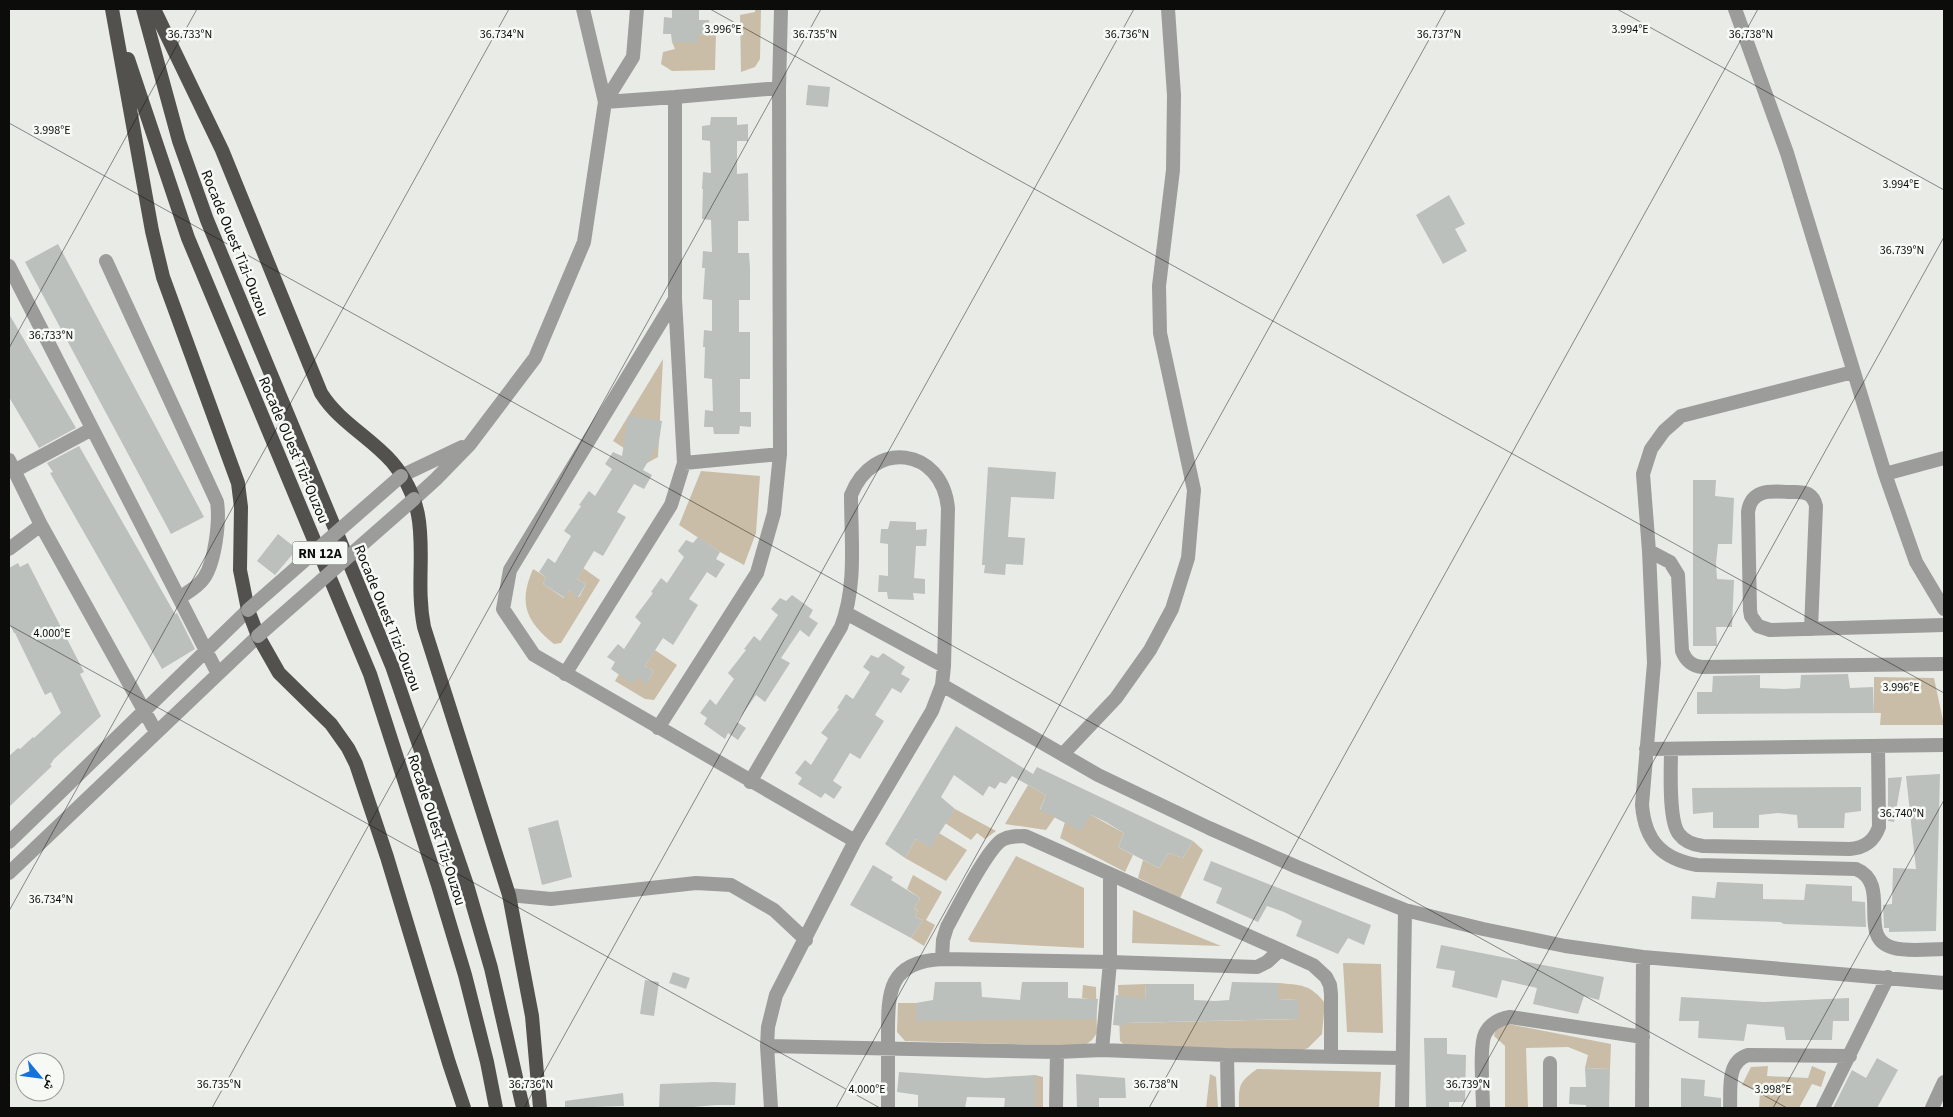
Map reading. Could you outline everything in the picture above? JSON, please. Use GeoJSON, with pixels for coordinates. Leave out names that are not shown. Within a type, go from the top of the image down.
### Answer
{"type":"FeatureCollection","features":[{"type":"Feature","properties":{"kind":"highway"},"geometry":{"type":"LineString","coordinates":[[112,9],[152,231],[163,277],[238,483],[241,508],[240,570],[248,610],[258,636],[279,673],[331,724],[348,748],[356,764],[387,857],[464,1108]]}},
{"type":"Feature","properties":{"kind":"highway","name":"Rocade OUest Tizi-Ouzou"},"geometry":{"type":"LineString","coordinates":[[112,9],[188,238],[370,674],[465,975],[487,1062],[496,1108]]}},
{"type":"Feature","properties":{"kind":"highway","name":"Rocade Ouest Tizi-Ouzou"},"geometry":{"type":"LineString","coordinates":[[143,9],[179,140],[207,220],[395,675],[467,885],[491,968],[523,1108]]}},
{"type":"Feature","properties":{"kind":"highway"},"geometry":{"type":"LineString","coordinates":[[154,9],[222,150],[321,393],[333,410],[383,453],[401,476],[414,499],[421,532],[421,603],[424,627],[509,895],[532,1016],[540,1108]]}},
{"type":"Feature","properties":{"kind":"street"},"geometry":{"type":"LineString","coordinates":[[9,873],[258,636],[436,480],[470,444],[535,358],[584,242],[605,102],[583,9]]}},
{"type":"Feature","properties":{"kind":"street"},"geometry":{"type":"LineString","coordinates":[[605,102],[633,58],[637,9]]}},
{"type":"Feature","properties":{"kind":"street"},"geometry":{"type":"LineString","coordinates":[[658,728],[757,573],[774,513],[780,454],[779,88],[781,9]]}},
{"type":"Feature","properties":{"kind":"street"},"geometry":{"type":"LineString","coordinates":[[1063,754],[1116,698],[1150,650],[1172,609],[1188,558],[1194,490],[1160,333],[1159,286],[1172,170],[1174,94],[1168,9]]}},
{"type":"Feature","properties":{"kind":"street"},"geometry":{"type":"LineString","coordinates":[[1735,9],[1787,153],[1885,474],[1916,562],[1944,608]]}},
{"type":"Feature","properties":{"kind":"street"},"geometry":{"type":"LineString","coordinates":[[605,102],[779,88]]}},
{"type":"Feature","properties":{"kind":"street"},"geometry":{"type":"LineString","coordinates":[[565,674],[671,505],[684,463],[675,299],[674,97]]}},
{"type":"Feature","properties":{"kind":"street"},"geometry":{"type":"LineString","coordinates":[[106,261],[217,502],[219,526],[207,572],[197,586],[179,598]]}},
{"type":"Feature","properties":{"kind":"street"},"geometry":{"type":"LineString","coordinates":[[9,266],[218,674]]}},
{"type":"Feature","properties":{"kind":"street"},"geometry":{"type":"LineString","coordinates":[[675,299],[510,570],[503,609],[534,656],[855,841]]}},
{"type":"Feature","properties":{"kind":"street"},"geometry":{"type":"LineString","coordinates":[[1853,372],[1681,416],[1664,431],[1652,449],[1642,474],[1649,551],[1654,663],[1642,805],[1643,820],[1652,840],[1669,856],[1682,862],[1697,865],[1856,869],[1867,876],[1874,887],[1875,930],[1882,941],[1894,948],[1944,949]]}},
{"type":"Feature","properties":{"kind":"street"},"geometry":{"type":"LineString","coordinates":[[92,429],[11,466],[41,525],[156,732]]}},
{"type":"Feature","properties":{"kind":"street"},"geometry":{"type":"LineString","coordinates":[[9,842],[248,610],[401,476],[470,444]]}},
{"type":"Feature","properties":{"kind":"street"},"geometry":{"type":"LineString","coordinates":[[684,463],[780,454]]}},
{"type":"Feature","properties":{"kind":"street"},"geometry":{"type":"LineString","coordinates":[[750,782],[841,627],[846,613],[850,587],[851,496],[856,482],[865,471],[877,462],[891,458],[905,458],[919,462],[931,469],[940,480],[946,494],[948,508],[942,685],[932,711],[855,841],[806,940],[776,995],[768,1027],[770,1108]]}},
{"type":"Feature","properties":{"kind":"street"},"geometry":{"type":"LineString","coordinates":[[1885,474],[1944,458]]}},
{"type":"Feature","properties":{"kind":"street"},"geometry":{"type":"LineString","coordinates":[[1811,629],[1815,502],[1812,497],[1804,492],[1763,492],[1751,501],[1748,512],[1750,616],[1758,626],[1764,629],[1811,629],[1944,625]]}},
{"type":"Feature","properties":{"kind":"street"},"geometry":{"type":"LineString","coordinates":[[9,549],[41,525]]}},
{"type":"Feature","properties":{"kind":"street"},"geometry":{"type":"LineString","coordinates":[[1649,551],[1670,562],[1678,575],[1682,651],[1688,661],[1697,666],[1944,664]]}},
{"type":"Feature","properties":{"kind":"street"},"geometry":{"type":"LineString","coordinates":[[846,613],[944,666]]}},
{"type":"Feature","properties":{"kind":"street"},"geometry":{"type":"LineString","coordinates":[[942,685],[1098,775],[1208,828],[1297,867],[1405,910],[1565,946],[1643,956],[1944,983]]}},
{"type":"Feature","properties":{"kind":"street"},"geometry":{"type":"LineString","coordinates":[[1646,749],[1944,745]]}},
{"type":"Feature","properties":{"kind":"street"},"geometry":{"type":"LineString","coordinates":[[1671,749],[1673,819],[1680,835],[1686,841],[1694,845],[1703,846],[1850,849],[1868,843],[1873,839],[1879,827],[1878,746]]}},
{"type":"Feature","properties":{"kind":"street"},"geometry":{"type":"LineString","coordinates":[[942,959],[943,940],[947,927],[990,852],[1001,840],[1017,836],[1033,838],[1313,965],[1326,977],[1330,985],[1332,1057]]}},
{"type":"Feature","properties":{"kind":"street"},"geometry":{"type":"LineString","coordinates":[[1102,1050],[1110,962],[1110,874]]}},
{"type":"Feature","properties":{"kind":"street"},"geometry":{"type":"LineString","coordinates":[[509,895],[551,899],[696,883],[731,885],[774,910],[806,940]]}},
{"type":"Feature","properties":{"kind":"street"},"geometry":{"type":"LineString","coordinates":[[1402,1108],[1405,910]]}},
{"type":"Feature","properties":{"kind":"street"},"geometry":{"type":"LineString","coordinates":[[888,1108],[888,1001],[895,980],[910,966],[920,962],[942,959],[1257,966],[1267,962],[1280,950]]}},
{"type":"Feature","properties":{"kind":"street"},"geometry":{"type":"LineString","coordinates":[[1642,1108],[1643,956]]}},
{"type":"Feature","properties":{"kind":"street"},"geometry":{"type":"LineString","coordinates":[[1823,1108],[1888,977]]}},
{"type":"Feature","properties":{"kind":"street"},"geometry":{"type":"LineString","coordinates":[[1483,1108],[1483,1040],[1488,1029],[1498,1020],[1510,1016],[1642,1037]]}},
{"type":"Feature","properties":{"kind":"street"},"geometry":{"type":"LineString","coordinates":[[767,1046],[1057,1052],[1102,1050],[1227,1055],[1402,1058]]}},
{"type":"Feature","properties":{"kind":"street"},"geometry":{"type":"LineString","coordinates":[[1056,1108],[1057,1052]]}},
{"type":"Feature","properties":{"kind":"street"},"geometry":{"type":"LineString","coordinates":[[1227,1055],[1228,1108]]}},
{"type":"Feature","properties":{"kind":"street"},"geometry":{"type":"LineString","coordinates":[[1730,1108],[1732,1072],[1735,1063],[1743,1057],[1748,1055],[1850,1056]]}},
{"type":"Feature","properties":{"kind":"street"},"geometry":{"type":"LineString","coordinates":[[1550,1063],[1550,1108]]}},
{"type":"Feature","properties":{"kind":"street"},"geometry":{"type":"LineString","coordinates":[[1932,1108],[1944,1082]]}},
{"type":"Feature","properties":{"kind":"shaded area"},"geometry":{"type":"Polygon","coordinates":[[[755,9],[761,9],[760,59],[755,67],[741,72],[740,15],[755,12],[755,9]]]}},
{"type":"Feature","properties":{"kind":"shaded area"},"geometry":{"type":"Polygon","coordinates":[[[716,33],[715,70],[672,71],[661,64],[663,52],[675,49],[672,42],[698,42],[698,34],[710,35],[716,33]]]}},
{"type":"Feature","properties":{"kind":"shaded area"},"geometry":{"type":"Polygon","coordinates":[[[663,359],[658,457],[647,463],[613,441],[663,359]]]}},
{"type":"Feature","properties":{"kind":"shaded area"},"geometry":{"type":"Polygon","coordinates":[[[701,471],[760,476],[756,533],[744,565],[720,552],[679,525],[701,471]]]}},
{"type":"Feature","properties":{"kind":"shaded area"},"geometry":{"type":"Polygon","coordinates":[[[583,568],[600,580],[561,643],[554,644],[537,628],[527,611],[526,592],[528,581],[533,569],[546,577],[543,584],[564,598],[569,590],[579,597],[586,584],[577,579],[583,568]]]}},
{"type":"Feature","properties":{"kind":"shaded area"},"geometry":{"type":"Polygon","coordinates":[[[655,650],[677,665],[654,700],[645,699],[615,681],[619,674],[637,677],[647,682],[654,671],[645,666],[655,650]]]}},
{"type":"Feature","properties":{"kind":"shaded area"},"geometry":{"type":"Polygon","coordinates":[[[1874,677],[1934,678],[1944,725],[1880,725],[1881,713],[1874,713],[1874,677]]]}},
{"type":"Feature","properties":{"kind":"shaded area"},"geometry":{"type":"Polygon","coordinates":[[[1028,785],[1046,795],[1040,809],[1055,817],[1046,830],[1005,824],[1028,785]]]}},
{"type":"Feature","properties":{"kind":"shaded area"},"geometry":{"type":"Polygon","coordinates":[[[955,809],[996,831],[985,839],[977,833],[971,840],[945,823],[955,809]]]}},
{"type":"Feature","properties":{"kind":"shaded area"},"geometry":{"type":"Polygon","coordinates":[[[1091,815],[1124,833],[1118,847],[1133,855],[1125,872],[1060,838],[1065,822],[1091,815]]]}},
{"type":"Feature","properties":{"kind":"shaded area"},"geometry":{"type":"Polygon","coordinates":[[[939,833],[967,850],[946,881],[905,858],[916,839],[930,847],[939,833]]]}},
{"type":"Feature","properties":{"kind":"shaded area"},"geometry":{"type":"Polygon","coordinates":[[[1193,841],[1203,850],[1180,898],[1138,878],[1143,860],[1159,868],[1169,853],[1183,858],[1193,841]]]}},
{"type":"Feature","properties":{"kind":"shaded area"},"geometry":{"type":"Polygon","coordinates":[[[1016,856],[1084,888],[1084,948],[971,942],[968,939],[1016,856]]]}},
{"type":"Feature","properties":{"kind":"shaded area"},"geometry":{"type":"Polygon","coordinates":[[[913,875],[942,892],[926,920],[935,925],[924,946],[911,938],[923,920],[915,917],[918,910],[914,909],[920,898],[907,889],[913,875]]]}},
{"type":"Feature","properties":{"kind":"shaded area"},"geometry":{"type":"Polygon","coordinates":[[[1133,910],[1221,946],[1132,943],[1133,910]]]}},
{"type":"Feature","properties":{"kind":"shaded area"},"geometry":{"type":"Polygon","coordinates":[[[1343,963],[1381,964],[1383,1033],[1347,1032],[1343,963]]]}},
{"type":"Feature","properties":{"kind":"shaded area"},"geometry":{"type":"Polygon","coordinates":[[[1278,983],[1293,984],[1310,989],[1325,1003],[1322,1034],[1308,1048],[1295,1053],[1128,1048],[1120,1041],[1118,985],[1146,984],[1145,1001],[1129,1023],[1298,1019],[1298,1000],[1278,999],[1278,983]]]}},
{"type":"Feature","properties":{"kind":"shaded area"},"geometry":{"type":"Polygon","coordinates":[[[1083,985],[1096,987],[1097,1033],[1084,1046],[905,1041],[897,1032],[898,1003],[916,1003],[916,1020],[1089,999],[1082,998],[1083,985]]]}},
{"type":"Feature","properties":{"kind":"shaded area"},"geometry":{"type":"Polygon","coordinates":[[[1503,1023],[1611,1044],[1610,1069],[1585,1068],[1588,1055],[1568,1047],[1526,1048],[1528,1108],[1505,1108],[1505,1046],[1494,1036],[1496,1028],[1503,1023]]]}},
{"type":"Feature","properties":{"kind":"shaded area"},"geometry":{"type":"Polygon","coordinates":[[[1768,1066],[1767,1076],[1808,1078],[1812,1066],[1826,1072],[1821,1087],[1812,1084],[1799,1108],[1759,1108],[1760,1092],[1742,1085],[1751,1067],[1768,1066]]]}},
{"type":"Feature","properties":{"kind":"shaded area"},"geometry":{"type":"Polygon","coordinates":[[[1257,1069],[1381,1072],[1379,1108],[1239,1108],[1241,1085],[1257,1069]]]}},
{"type":"Feature","properties":{"kind":"shaded area"},"geometry":{"type":"Polygon","coordinates":[[[1210,1074],[1216,1077],[1218,1108],[1206,1108],[1210,1074]]]}},
{"type":"Feature","properties":{"kind":"shaded area"},"geometry":{"type":"Polygon","coordinates":[[[1035,1075],[1043,1077],[1043,1108],[1035,1108],[1035,1075]]]}},
{"type":"Feature","properties":{"kind":"building"},"geometry":{"type":"Polygon","coordinates":[[[672,9],[699,9],[699,20],[709,20],[710,35],[698,34],[698,43],[672,42],[671,34],[663,34],[664,17],[672,18],[672,9]]]}},
{"type":"Feature","properties":{"kind":"building"},"geometry":{"type":"Polygon","coordinates":[[[808,85],[830,87],[828,107],[806,105],[808,85]]]}},
{"type":"Feature","properties":{"kind":"building"},"geometry":{"type":"Polygon","coordinates":[[[711,117],[737,117],[737,125],[748,124],[748,141],[737,141],[737,174],[748,173],[749,221],[738,221],[738,253],[749,253],[750,300],[739,300],[739,332],[750,332],[750,379],[740,379],[740,412],[751,412],[751,427],[740,426],[739,434],[714,434],[713,427],[704,427],[705,410],[713,411],[712,379],[704,378],[705,347],[703,347],[704,330],[712,331],[712,300],[703,299],[705,268],[702,268],[703,251],[712,252],[711,220],[702,219],[703,172],[711,173],[710,141],[702,140],[702,126],[710,125],[711,117]]]}},
{"type":"Feature","properties":{"kind":"building"},"geometry":{"type":"Polygon","coordinates":[[[1449,195],[1465,224],[1455,229],[1467,251],[1443,264],[1416,215],[1449,195]]]}},
{"type":"Feature","properties":{"kind":"building"},"geometry":{"type":"Polygon","coordinates":[[[58,244],[204,517],[171,534],[25,262],[58,244]]]}},
{"type":"Feature","properties":{"kind":"building"},"geometry":{"type":"Polygon","coordinates":[[[9,314],[76,428],[39,448],[9,397],[9,314]]]}},
{"type":"Feature","properties":{"kind":"building"},"geometry":{"type":"Polygon","coordinates":[[[628,416],[662,421],[658,448],[656,448],[643,470],[652,475],[644,489],[634,484],[617,512],[626,517],[603,556],[594,551],[577,579],[586,584],[578,597],[569,590],[565,598],[543,584],[546,577],[539,572],[548,558],[555,563],[571,536],[564,531],[581,506],[579,505],[589,491],[595,496],[612,469],[605,464],[613,452],[622,456],[628,416]]]}},
{"type":"Feature","properties":{"kind":"building"},"geometry":{"type":"Polygon","coordinates":[[[79,446],[175,614],[177,613],[195,649],[162,669],[50,473],[53,472],[47,463],[79,446]]]}},
{"type":"Feature","properties":{"kind":"building"},"geometry":{"type":"Polygon","coordinates":[[[988,467],[1056,472],[1054,499],[1011,497],[1008,537],[1025,538],[1023,565],[1006,564],[1005,575],[984,573],[985,565],[982,565],[988,467]]]}},
{"type":"Feature","properties":{"kind":"building"},"geometry":{"type":"Polygon","coordinates":[[[1693,480],[1716,480],[1715,496],[1734,498],[1732,544],[1718,544],[1716,563],[1717,579],[1734,580],[1732,627],[1716,627],[1717,646],[1693,646],[1693,480]]]}},
{"type":"Feature","properties":{"kind":"building"},"geometry":{"type":"Polygon","coordinates":[[[890,521],[916,522],[916,530],[927,529],[926,546],[916,546],[914,578],[925,579],[925,594],[913,593],[914,600],[888,599],[887,592],[878,592],[879,575],[888,576],[888,544],[880,543],[881,529],[888,529],[890,521]]]}},
{"type":"Feature","properties":{"kind":"building"},"geometry":{"type":"Polygon","coordinates":[[[278,534],[297,549],[275,575],[257,561],[278,534]]]}},
{"type":"Feature","properties":{"kind":"building"},"geometry":{"type":"Polygon","coordinates":[[[698,537],[720,552],[716,559],[725,564],[716,578],[707,572],[689,599],[698,605],[673,645],[663,638],[645,666],[654,671],[646,684],[637,677],[632,684],[611,669],[615,662],[607,657],[618,644],[624,649],[641,623],[635,617],[653,593],[651,592],[661,578],[667,583],[684,557],[678,551],[686,540],[693,543],[698,537]]]}},
{"type":"Feature","properties":{"kind":"building"},"geometry":{"type":"Polygon","coordinates":[[[18,563],[20,567],[28,563],[84,672],[80,674],[101,716],[54,759],[50,765],[52,766],[9,807],[9,756],[34,738],[61,713],[51,692],[45,695],[9,623],[9,568],[18,563]]]}},
{"type":"Feature","properties":{"kind":"building"},"geometry":{"type":"Polygon","coordinates":[[[792,595],[813,610],[809,617],[818,623],[809,637],[800,630],[781,658],[790,663],[765,702],[756,695],[737,722],[746,728],[738,740],[728,733],[725,739],[704,724],[707,718],[700,713],[710,699],[716,705],[734,679],[728,673],[746,650],[744,649],[754,636],[760,641],[778,615],[771,609],[780,598],[786,601],[792,595]]]}},
{"type":"Feature","properties":{"kind":"building"},"geometry":{"type":"Polygon","coordinates":[[[883,653],[905,667],[901,674],[910,679],[901,693],[892,688],[875,715],[884,721],[860,759],[850,753],[833,781],[842,787],[834,799],[825,793],[821,798],[798,784],[802,778],[795,773],[805,760],[811,765],[828,738],[821,733],[839,709],[837,708],[846,694],[853,699],[870,672],[863,667],[871,655],[878,658],[883,653]]]}},
{"type":"Feature","properties":{"kind":"building"},"geometry":{"type":"Polygon","coordinates":[[[1848,674],[1850,688],[1873,687],[1874,713],[1697,714],[1697,692],[1712,692],[1713,676],[1760,675],[1760,688],[1784,689],[1800,688],[1801,675],[1848,674]]]}},
{"type":"Feature","properties":{"kind":"building"},"geometry":{"type":"Polygon","coordinates":[[[956,726],[1033,774],[1037,767],[1193,841],[1183,858],[1169,853],[1159,868],[1118,847],[1124,833],[1106,822],[1091,815],[1081,831],[1040,810],[1046,795],[1012,776],[1006,784],[1000,782],[995,789],[989,786],[983,796],[954,775],[941,797],[955,809],[930,848],[916,839],[905,858],[885,844],[956,726]]]}},
{"type":"Feature","properties":{"kind":"building"},"geometry":{"type":"Polygon","coordinates":[[[1940,774],[1936,931],[1889,932],[1889,928],[1884,928],[1883,905],[1892,904],[1893,868],[1916,869],[1906,776],[1940,774]]]}},
{"type":"Feature","properties":{"kind":"building"},"geometry":{"type":"Polygon","coordinates":[[[1902,777],[1894,822],[1888,821],[1888,778],[1902,777]]]}},
{"type":"Feature","properties":{"kind":"building"},"geometry":{"type":"Polygon","coordinates":[[[1861,787],[1861,811],[1845,813],[1844,828],[1798,828],[1797,815],[1778,813],[1759,815],[1759,828],[1713,828],[1713,812],[1693,814],[1692,788],[1861,787]]]}},
{"type":"Feature","properties":{"kind":"building"},"geometry":{"type":"Polygon","coordinates":[[[558,820],[572,877],[542,885],[528,828],[558,820]]]}},
{"type":"Feature","properties":{"kind":"building"},"geometry":{"type":"Polygon","coordinates":[[[1211,861],[1371,925],[1364,945],[1348,938],[1338,954],[1296,936],[1302,921],[1284,912],[1267,906],[1258,922],[1216,903],[1222,888],[1203,880],[1211,861]]]}},
{"type":"Feature","properties":{"kind":"building"},"geometry":{"type":"Polygon","coordinates":[[[873,865],[893,877],[891,880],[920,898],[914,909],[918,910],[915,917],[923,920],[911,938],[850,905],[873,865]]]}},
{"type":"Feature","properties":{"kind":"building"},"geometry":{"type":"Polygon","coordinates":[[[1717,882],[1763,884],[1763,899],[1804,900],[1806,884],[1852,886],[1852,901],[1865,902],[1866,927],[1691,919],[1692,896],[1715,898],[1717,882]]]}},
{"type":"Feature","properties":{"kind":"building"},"geometry":{"type":"Polygon","coordinates":[[[1441,945],[1604,977],[1599,1000],[1584,996],[1578,1014],[1533,1004],[1537,988],[1502,980],[1497,998],[1452,987],[1455,971],[1436,968],[1441,945]]]}},
{"type":"Feature","properties":{"kind":"building"},"geometry":{"type":"Polygon","coordinates":[[[673,972],[690,978],[686,989],[669,983],[673,972]]]}},
{"type":"Feature","properties":{"kind":"building"},"geometry":{"type":"Polygon","coordinates":[[[645,980],[659,982],[654,1016],[640,1014],[645,980]]]}},
{"type":"Feature","properties":{"kind":"building"},"geometry":{"type":"Polygon","coordinates":[[[935,982],[981,982],[982,997],[1020,1000],[1022,982],[1068,982],[1068,998],[1098,999],[1096,1019],[916,1021],[916,1003],[933,1000],[935,982]]]}},
{"type":"Feature","properties":{"kind":"building"},"geometry":{"type":"Polygon","coordinates":[[[1232,982],[1278,983],[1278,999],[1298,1000],[1299,1019],[1124,1023],[1123,1026],[1113,1025],[1116,995],[1145,999],[1146,984],[1194,984],[1194,1000],[1215,1001],[1229,1000],[1232,982]]]}},
{"type":"Feature","properties":{"kind":"building"},"geometry":{"type":"Polygon","coordinates":[[[1681,997],[1764,1002],[1849,998],[1849,1021],[1833,1021],[1832,1040],[1786,1040],[1784,1027],[1747,1024],[1744,1041],[1698,1038],[1699,1021],[1679,1021],[1681,997]]]}},
{"type":"Feature","properties":{"kind":"building"},"geometry":{"type":"Polygon","coordinates":[[[1424,1038],[1447,1038],[1447,1054],[1466,1055],[1465,1102],[1449,1102],[1449,1108],[1426,1108],[1424,1038]]]}},
{"type":"Feature","properties":{"kind":"building"},"geometry":{"type":"Polygon","coordinates":[[[1877,1058],[1898,1070],[1877,1108],[1833,1108],[1852,1070],[1866,1078],[1877,1058]]]}},
{"type":"Feature","properties":{"kind":"building"},"geometry":{"type":"Polygon","coordinates":[[[1585,1068],[1610,1069],[1609,1108],[1586,1108],[1586,1105],[1569,1104],[1570,1087],[1586,1087],[1585,1068]]]}},
{"type":"Feature","properties":{"kind":"building"},"geometry":{"type":"Polygon","coordinates":[[[899,1072],[986,1078],[1035,1075],[1035,1108],[1004,1108],[1005,1098],[967,1097],[965,1108],[918,1108],[918,1095],[897,1092],[899,1072]]]}},
{"type":"Feature","properties":{"kind":"building"},"geometry":{"type":"Polygon","coordinates":[[[1076,1074],[1125,1078],[1126,1098],[1099,1098],[1099,1108],[1077,1108],[1076,1074]]]}},
{"type":"Feature","properties":{"kind":"building"},"geometry":{"type":"Polygon","coordinates":[[[1681,1078],[1705,1080],[1704,1096],[1721,1098],[1721,1108],[1681,1108],[1681,1078]]]}},
{"type":"Feature","properties":{"kind":"building"},"geometry":{"type":"Polygon","coordinates":[[[736,1083],[735,1105],[659,1108],[660,1084],[736,1083]]]}},
{"type":"Feature","properties":{"kind":"building"},"geometry":{"type":"Polygon","coordinates":[[[623,1093],[624,1106],[565,1108],[565,1101],[623,1093]]]}}]}
